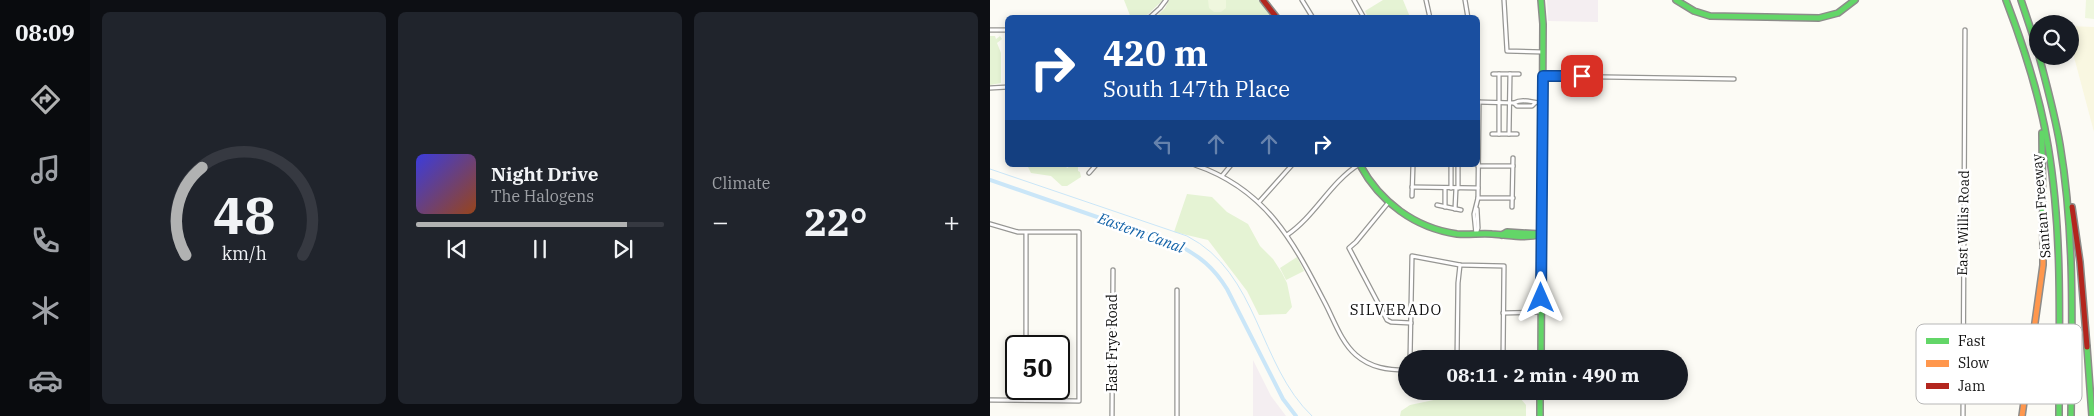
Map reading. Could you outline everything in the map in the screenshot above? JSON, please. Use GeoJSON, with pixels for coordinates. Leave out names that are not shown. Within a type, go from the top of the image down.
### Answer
{"type":"FeatureCollection","features":[{"type":"Feature","properties":{"kind":"main road"},"geometry":{"type":"LineString","coordinates":[[1263,0],[1275,15]]}},
{"type":"Feature","properties":{"kind":"main road"},"geometry":{"type":"LineString","coordinates":[[1541,0],[1543,52],[1541,350]]}},
{"type":"Feature","properties":{"kind":"main road"},"geometry":{"type":"LineString","coordinates":[[1676,0],[1694,11],[1710,16],[1819,18],[1842,11],[1855,0]]}},
{"type":"Feature","properties":{"kind":"main road","name":"Santan Freeway"},"geometry":{"type":"LineString","coordinates":[[2006,0],[2026,59],[2040,111],[2049,156],[2057,235],[2058,324]]}},
{"type":"Feature","properties":{"kind":"main road"},"geometry":{"type":"LineString","coordinates":[[2021,0],[2029,24]]}},
{"type":"Feature","properties":{"kind":"main road","name":"Santan Freeway"},"geometry":{"type":"LineString","coordinates":[[2042,65],[2048,85],[2063,160],[2071,235],[2071,324]]}},
{"type":"Feature","properties":{"kind":"main road"},"geometry":{"type":"LineString","coordinates":[[2036,324],[2044,253],[2044,176],[2040,111]]}},
{"type":"Feature","properties":{"kind":"main road"},"geometry":{"type":"LineString","coordinates":[[2063,160],[2080,262],[2092,416]]}},
{"type":"Feature","properties":{"kind":"main road"},"geometry":{"type":"LineString","coordinates":[[1360,167],[1368,180],[1388,203],[1424,225],[1446,232],[1502,235],[1506,232],[1542,234]]}},
{"type":"Feature","properties":{"kind":"main road"},"geometry":{"type":"LineString","coordinates":[[1540,400],[1540,416]]}},
{"type":"Feature","properties":{"kind":"street"},"geometry":{"type":"LineString","coordinates":[[1152,15],[1166,0]]}},
{"type":"Feature","properties":{"kind":"street"},"geometry":{"type":"LineString","coordinates":[[1302,0],[1311,15]]}},
{"type":"Feature","properties":{"kind":"street"},"geometry":{"type":"LineString","coordinates":[[1354,0],[1362,15]]}},
{"type":"Feature","properties":{"kind":"street"},"geometry":{"type":"LineString","coordinates":[[1426,0],[1429,15]]}},
{"type":"Feature","properties":{"kind":"street"},"geometry":{"type":"LineString","coordinates":[[1465,0],[1468,15]]}},
{"type":"Feature","properties":{"kind":"street"},"geometry":{"type":"LineString","coordinates":[[1504,0],[1507,51],[1543,52]]}},
{"type":"Feature","properties":{"kind":"street"},"geometry":{"type":"LineString","coordinates":[[990,30],[1005,30]]}},
{"type":"Feature","properties":{"kind":"street","name":"East Willis Road"},"geometry":{"type":"LineString","coordinates":[[1963,324],[1965,30]]}},
{"type":"Feature","properties":{"kind":"street"},"geometry":{"type":"LineString","coordinates":[[1493,74],[1519,74]]}},
{"type":"Feature","properties":{"kind":"street"},"geometry":{"type":"LineString","coordinates":[[1499,134],[1500,74]]}},
{"type":"Feature","properties":{"kind":"street"},"geometry":{"type":"LineString","coordinates":[[1510,74],[1512,103],[1510,134]]}},
{"type":"Feature","properties":{"kind":"street"},"geometry":{"type":"LineString","coordinates":[[1543,76],[1734,79]]}},
{"type":"Feature","properties":{"kind":"street"},"geometry":{"type":"LineString","coordinates":[[990,88],[1005,87]]}},
{"type":"Feature","properties":{"kind":"street"},"geometry":{"type":"LineString","coordinates":[[1480,102],[1512,103],[1532,101],[1542,103]]}},
{"type":"Feature","properties":{"kind":"street"},"geometry":{"type":"LineString","coordinates":[[1492,134],[1517,134]]}},
{"type":"Feature","properties":{"kind":"street"},"geometry":{"type":"LineString","coordinates":[[1512,207],[1513,158]]}},
{"type":"Feature","properties":{"kind":"street"},"geometry":{"type":"LineString","coordinates":[[1480,166],[1513,166]]}},
{"type":"Feature","properties":{"kind":"street"},"geometry":{"type":"LineString","coordinates":[[1089,173],[1094,167]]}},
{"type":"Feature","properties":{"kind":"street"},"geometry":{"type":"LineString","coordinates":[[1202,167],[1222,176],[1259,202],[1274,217],[1287,234],[1352,351],[1371,365],[1383,369],[1398,370]]}},
{"type":"Feature","properties":{"kind":"street"},"geometry":{"type":"LineString","coordinates":[[1222,176],[1229,167]]}},
{"type":"Feature","properties":{"kind":"street"},"geometry":{"type":"LineString","coordinates":[[1259,202],[1290,167]]}},
{"type":"Feature","properties":{"kind":"street"},"geometry":{"type":"LineString","coordinates":[[1287,234],[1301,225],[1341,178],[1356,167]]}},
{"type":"Feature","properties":{"kind":"street"},"geometry":{"type":"LineString","coordinates":[[1412,196],[1413,167]]}},
{"type":"Feature","properties":{"kind":"street"},"geometry":{"type":"LineString","coordinates":[[1451,167],[1451,188]]}},
{"type":"Feature","properties":{"kind":"street"},"geometry":{"type":"LineString","coordinates":[[1455,209],[1458,167]]}},
{"type":"Feature","properties":{"kind":"street"},"geometry":{"type":"LineString","coordinates":[[1476,234],[1474,214],[1477,209],[1478,198],[1478,167]]}},
{"type":"Feature","properties":{"kind":"street"},"geometry":{"type":"LineString","coordinates":[[1412,187],[1478,188]]}},
{"type":"Feature","properties":{"kind":"street"},"geometry":{"type":"LineString","coordinates":[[1445,188],[1445,207]]}},
{"type":"Feature","properties":{"kind":"street"},"geometry":{"type":"LineString","coordinates":[[1478,198],[1513,198]]}},
{"type":"Feature","properties":{"kind":"street"},"geometry":{"type":"LineString","coordinates":[[1388,203],[1349,248],[1387,320],[1411,323]]}},
{"type":"Feature","properties":{"kind":"street"},"geometry":{"type":"LineString","coordinates":[[1437,204],[1461,210]]}},
{"type":"Feature","properties":{"kind":"street"},"geometry":{"type":"LineString","coordinates":[[990,224],[1008,230],[1026,232],[1079,232],[1079,401],[1026,400]]}},
{"type":"Feature","properties":{"kind":"street"},"geometry":{"type":"LineString","coordinates":[[1026,232],[1026,335]]}},
{"type":"Feature","properties":{"kind":"street"},"geometry":{"type":"LineString","coordinates":[[1410,350],[1412,256],[1460,265],[1504,266],[1503,350]]}},
{"type":"Feature","properties":{"kind":"street"},"geometry":{"type":"LineString","coordinates":[[1457,350],[1460,265]]}},
{"type":"Feature","properties":{"kind":"street","name":"East Frye Road"},"geometry":{"type":"LineString","coordinates":[[1112,416],[1113,270]]}},
{"type":"Feature","properties":{"kind":"street"},"geometry":{"type":"LineString","coordinates":[[1177,290],[1177,416]]}},
{"type":"Feature","properties":{"kind":"street"},"geometry":{"type":"LineString","coordinates":[[1503,312],[1541,312]]}},
{"type":"Feature","properties":{"kind":"street"},"geometry":{"type":"LineString","coordinates":[[990,400],[1005,400]]}},
{"type":"Feature","properties":{"kind":"shaded area"},"geometry":{"type":"Polygon","coordinates":[[[1547,0],[1598,0],[1598,22],[1548,21],[1547,0]]]}},
{"type":"Feature","properties":{"kind":"shaded area"},"geometry":{"type":"Polygon","coordinates":[[[2079,26],[2094,27],[2094,132],[2076,65],[2079,65],[2079,26]]]}},
{"type":"Feature","properties":{"kind":"shaded area"},"geometry":{"type":"Polygon","coordinates":[[[1253,360],[1271,396],[1286,416],[1253,416],[1253,360]]]}},
{"type":"Feature","properties":{"kind":"green space"},"geometry":{"type":"Polygon","coordinates":[[[1124,0],[1163,0],[1147,15],[1130,15],[1124,0]]]}},
{"type":"Feature","properties":{"kind":"green space"},"geometry":{"type":"Polygon","coordinates":[[[1169,0],[1258,0],[1271,15],[1158,15],[1165,8],[1169,0]]]}},
{"type":"Feature","properties":{"kind":"green space"},"geometry":{"type":"Polygon","coordinates":[[[1208,0],[1226,0],[1226,8],[1221,12],[1214,12],[1209,8],[1208,0]]]}},
{"type":"Feature","properties":{"kind":"green space"},"geometry":{"type":"Polygon","coordinates":[[[1383,0],[1403,0],[1409,15],[1367,15],[1365,11],[1383,0]]]}},
{"type":"Feature","properties":{"kind":"green space"},"geometry":{"type":"Polygon","coordinates":[[[2086,0],[2094,0],[2094,19],[2085,18],[2086,0]]]}},
{"type":"Feature","properties":{"kind":"green space"},"geometry":{"type":"Polygon","coordinates":[[[990,36],[995,36],[996,39],[1000,36],[1002,39],[997,43],[1001,53],[1001,83],[990,85],[990,36]]]}},
{"type":"Feature","properties":{"kind":"green space"},"geometry":{"type":"Polygon","coordinates":[[[1028,167],[1078,167],[1081,177],[1067,186],[1062,186],[1051,176],[1031,173],[1028,167]]]}},
{"type":"Feature","properties":{"kind":"green space"},"geometry":{"type":"Polygon","coordinates":[[[1187,194],[1212,197],[1227,212],[1248,224],[1260,246],[1273,259],[1287,283],[1292,307],[1286,314],[1259,315],[1247,291],[1208,240],[1174,232],[1187,194]]]}},
{"type":"Feature","properties":{"kind":"green space"},"geometry":{"type":"Polygon","coordinates":[[[1297,257],[1304,271],[1286,280],[1280,268],[1297,257]]]}},
{"type":"Feature","properties":{"kind":"green space"},"geometry":{"type":"Polygon","coordinates":[[[1434,400],[1522,400],[1526,405],[1526,416],[1400,416],[1401,411],[1410,405],[1434,400]]]}},
{"type":"Feature","properties":{"kind":"waterway"},"geometry":{"type":"LineString","coordinates":[[990,169],[1187,236],[1211,252],[1229,273],[1244,296],[1280,372],[1294,395],[1312,416]]}},
{"type":"Feature","properties":{"kind":"waterway","name":"Eastern Canal"},"geometry":{"type":"LineString","coordinates":[[990,180],[1178,245],[1200,258],[1212,269],[1227,289],[1283,399],[1296,416]]}},
{"type":"Feature","properties":{"kind":"traffic: fast"},"geometry":{"type":"LineString","coordinates":[[1541,0],[1543,24],[1541,350]]}},
{"type":"Feature","properties":{"kind":"traffic: fast"},"geometry":{"type":"LineString","coordinates":[[1676,0],[1694,11],[1710,16],[1819,18],[1838,13],[1855,0]]}},
{"type":"Feature","properties":{"kind":"traffic: fast"},"geometry":{"type":"LineString","coordinates":[[2006,0],[2025,54],[2045,127],[2056,213],[2059,324]]}},
{"type":"Feature","properties":{"kind":"traffic: fast"},"geometry":{"type":"LineString","coordinates":[[2021,0],[2029,24]]}},
{"type":"Feature","properties":{"kind":"traffic: fast"},"geometry":{"type":"LineString","coordinates":[[2041,65],[2051,100],[2065,179],[2072,280],[2072,324]]}},
{"type":"Feature","properties":{"kind":"traffic: fast"},"geometry":{"type":"LineString","coordinates":[[2042,133],[2043,249]]}},
{"type":"Feature","properties":{"kind":"traffic: fast"},"geometry":{"type":"LineString","coordinates":[[1361,167],[1388,202],[1427,226],[1457,234],[1523,236],[1542,234]]}},
{"type":"Feature","properties":{"kind":"traffic: fast"},"geometry":{"type":"LineString","coordinates":[[1502,235],[1507,232],[1540,234]]}},
{"type":"Feature","properties":{"kind":"traffic: fast"},"geometry":{"type":"LineString","coordinates":[[2087,347],[2092,416]]}},
{"type":"Feature","properties":{"kind":"traffic: fast"},"geometry":{"type":"LineString","coordinates":[[1540,400],[1540,416]]}},
{"type":"Feature","properties":{"kind":"traffic: fast"},"geometry":{"type":"LineString","coordinates":[[2059,404],[2059,416]]}},
{"type":"Feature","properties":{"kind":"traffic: fast"},"geometry":{"type":"LineString","coordinates":[[2071,404],[2071,416]]}},
{"type":"Feature","properties":{"kind":"traffic: slow"},"geometry":{"type":"LineString","coordinates":[[2035,324],[2043,265],[2043,249]]}},
{"type":"Feature","properties":{"kind":"traffic: slow"},"geometry":{"type":"LineString","coordinates":[[2022,416],[2024,404]]}},
{"type":"Feature","properties":{"kind":"traffic: jam"},"geometry":{"type":"LineString","coordinates":[[1263,0],[1275,15]]}},
{"type":"Feature","properties":{"kind":"traffic: jam"},"geometry":{"type":"LineString","coordinates":[[2072,207],[2080,262],[2087,347]]}},
{"type":"Feature","properties":{"kind":"district","name":"SILVERADO"},"geometry":{"type":"Point","coordinates":[1396,310]}},
{"type":"Feature","properties":{"kind":"route"},"geometry":{"type":"LineString","coordinates":[[1541,298],[1543,76],[1582,76]]}}]}
